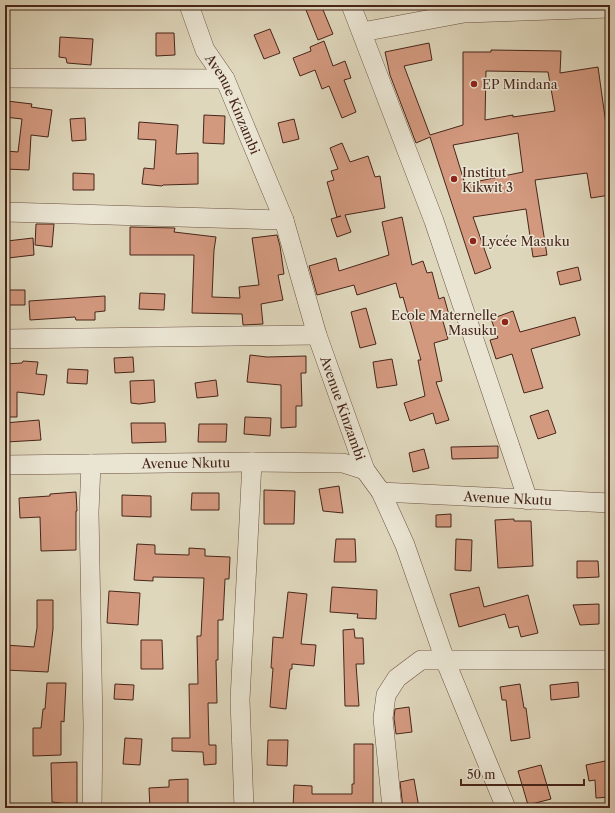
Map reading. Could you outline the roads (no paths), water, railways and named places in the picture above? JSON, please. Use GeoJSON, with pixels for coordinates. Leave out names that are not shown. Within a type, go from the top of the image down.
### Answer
{"type":"FeatureCollection","features":[{"type":"Feature","properties":{"kind":"street","name":"Avenue Kinzambi"},"geometry":{"type":"LineString","coordinates":[[189,5],[206,50],[225,79],[284,220],[316,335],[365,470],[381,492],[405,545],[445,660],[506,808]]}},
{"type":"Feature","properties":{"kind":"street"},"geometry":{"type":"LineString","coordinates":[[351,5],[434,221],[528,500]]}},
{"type":"Feature","properties":{"kind":"street"},"geometry":{"type":"LineString","coordinates":[[362,32],[463,9],[606,7]]}},
{"type":"Feature","properties":{"kind":"street"},"geometry":{"type":"LineString","coordinates":[[5,78],[225,79]]}},
{"type":"Feature","properties":{"kind":"street"},"geometry":{"type":"LineString","coordinates":[[5,212],[284,220]]}},
{"type":"Feature","properties":{"kind":"street"},"geometry":{"type":"LineString","coordinates":[[5,339],[316,335]]}},
{"type":"Feature","properties":{"kind":"street"},"geometry":{"type":"LineString","coordinates":[[244,808],[240,700],[252,462]]}},
{"type":"Feature","properties":{"kind":"street","name":"Avenue Nkutu"},"geometry":{"type":"LineString","coordinates":[[5,465],[252,462],[343,463],[365,470]]}},
{"type":"Feature","properties":{"kind":"street"},"geometry":{"type":"LineString","coordinates":[[91,464],[88,512],[93,725],[92,808]]}},
{"type":"Feature","properties":{"kind":"street","name":"Avenue Nkutu"},"geometry":{"type":"LineString","coordinates":[[381,492],[610,503]]}},
{"type":"Feature","properties":{"kind":"street"},"geometry":{"type":"LineString","coordinates":[[392,808],[383,718],[386,695],[397,678],[421,660],[610,660]]}},
{"type":"Feature","properties":{"kind":"place","name":"EP Mindana"},"geometry":{"type":"Point","coordinates":[474,84]}},
{"type":"Feature","properties":{"kind":"place","name":"Institut Kikwit 3"},"geometry":{"type":"Point","coordinates":[454,179]}},
{"type":"Feature","properties":{"kind":"place","name":"Lycée Masuku"},"geometry":{"type":"Point","coordinates":[473,241]}},
{"type":"Feature","properties":{"kind":"place","name":"Ecole Maternelle Masuku"},"geometry":{"type":"Point","coordinates":[505,322]}}]}
